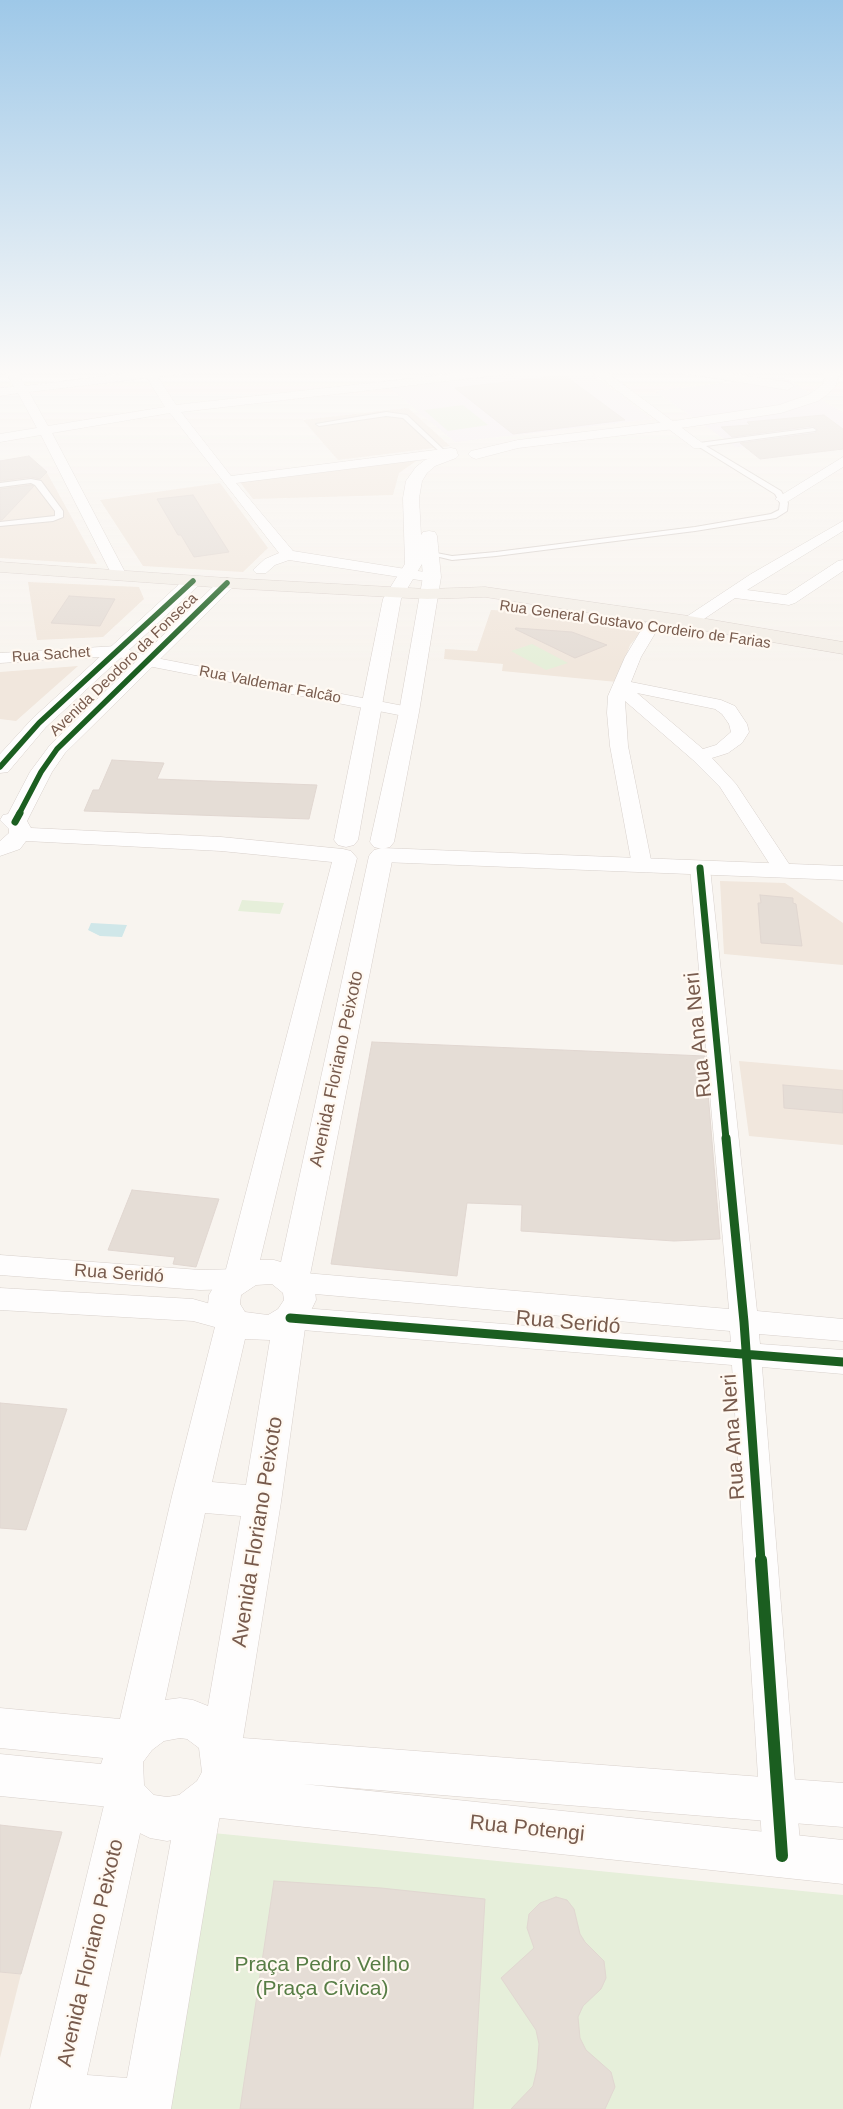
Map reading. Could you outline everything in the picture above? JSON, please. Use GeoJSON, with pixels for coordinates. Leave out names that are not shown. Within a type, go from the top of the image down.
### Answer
{"type":"FeatureCollection","features":[{"type":"Feature","properties":{"kind":"main road"},"geometry":{"type":"LineString","coordinates":[[239,1279],[344,849],[373,706],[392,599],[414,564],[411,498],[414,481],[421,469]]}},
{"type":"Feature","properties":{"kind":"main road"},"geometry":{"type":"LineString","coordinates":[[433,481],[445,469]]}},
{"type":"Feature","properties":{"kind":"main road","name":"Avenida Floriano Peixoto"},"geometry":{"type":"LineString","coordinates":[[293,1282],[410,712],[430,574],[428,516]]}},
{"type":"Feature","properties":{"kind":"main road","name":"Rua General Gustavo Cordeiro de Farias"},"geometry":{"type":"LineString","coordinates":[[0,567],[118,574],[193,581],[395,592],[430,574],[485,592],[685,626],[843,657]]}},
{"type":"Feature","properties":{"kind":"main road","name":"Rua General Gustavo Cordeiro de Farias"},"geometry":{"type":"LineString","coordinates":[[430,574],[453,600],[566,612],[652,625],[685,626],[843,648]]}},
{"type":"Feature","properties":{"kind":"main road","name":"Avenida Deodoro da Fonseca"},"geometry":{"type":"LineString","coordinates":[[7,838],[41,772],[57,749],[193,581]]}},
{"type":"Feature","properties":{"kind":"main road","name":"Avenida Deodoro da Fonseca"},"geometry":{"type":"LineString","coordinates":[[1,765],[39,723],[132,656],[227,583]]}},
{"type":"Feature","properties":{"kind":"main road"},"geometry":{"type":"LineString","coordinates":[[7,838],[344,849],[363,862],[382,849],[524,860],[843,873]]}},
{"type":"Feature","properties":{"kind":"main road"},"geometry":{"type":"LineString","coordinates":[[268,1272],[285,1276],[293,1282],[299,1290],[300,1300],[297,1309],[290,1318],[280,1324],[268,1328],[243,1326],[233,1321],[227,1314],[224,1304],[225,1295],[230,1286],[239,1279],[250,1274],[268,1272]]}},
{"type":"Feature","properties":{"kind":"main road","name":"Avenida Floriano Peixoto"},"geometry":{"type":"LineString","coordinates":[[147,2107],[238,1661],[290,1318]]}},
{"type":"Feature","properties":{"kind":"main road"},"geometry":{"type":"LineString","coordinates":[[0,1728],[135,1739],[150,1726],[166,1720],[180,1718],[193,1720],[214,1734],[214,1776],[183,1816],[167,1819],[150,1816],[136,1809],[124,1792],[122,1763],[135,1739],[190,1496],[233,1321]]}},
{"type":"Feature","properties":{"kind":"main road"},"geometry":{"type":"LineString","coordinates":[[190,1496],[263,1502]]}},
{"type":"Feature","properties":{"kind":"main road"},"geometry":{"type":"LineString","coordinates":[[0,1775],[124,1792]]}},
{"type":"Feature","properties":{"kind":"main road"},"geometry":{"type":"LineString","coordinates":[[214,1776],[779,1800],[843,1805]]}},
{"type":"Feature","properties":{"kind":"main road","name":"Rua Potengi"},"geometry":{"type":"LineString","coordinates":[[214,1776],[782,1856],[843,1862]]}},
{"type":"Feature","properties":{"kind":"main road","name":"Avenida Floriano Peixoto"},"geometry":{"type":"LineString","coordinates":[[57,2103],[124,1792]]}},
{"type":"Feature","properties":{"kind":"main road"},"geometry":{"type":"LineString","coordinates":[[57,2103],[147,2107]]}},
{"type":"Feature","properties":{"kind":"street"},"geometry":{"type":"LineString","coordinates":[[65,469],[118,574]]}},
{"type":"Feature","properties":{"kind":"street"},"geometry":{"type":"LineString","coordinates":[[219,469],[288,555]]}},
{"type":"Feature","properties":{"kind":"street"},"geometry":{"type":"LineString","coordinates":[[227,480],[318,469]]}},
{"type":"Feature","properties":{"kind":"street"},"geometry":{"type":"LineString","coordinates":[[782,499],[829,469]]}},
{"type":"Feature","properties":{"kind":"street"},"geometry":{"type":"LineString","coordinates":[[685,626],[756,576],[843,525]]}},
{"type":"Feature","properties":{"kind":"street"},"geometry":{"type":"LineString","coordinates":[[261,570],[270,562],[288,555],[408,573],[430,574]]}},
{"type":"Feature","properties":{"kind":"street"},"geometry":{"type":"LineString","coordinates":[[733,593],[789,600],[843,564]]}},
{"type":"Feature","properties":{"kind":"street"},"geometry":{"type":"LineString","coordinates":[[642,865],[616,729],[616,704],[633,657],[652,625]]}},
{"type":"Feature","properties":{"kind":"street","name":"Rua Valdemar Falcão"},"geometry":{"type":"LineString","coordinates":[[132,656],[410,712]]}},
{"type":"Feature","properties":{"kind":"street","name":"Rua Sachet"},"geometry":{"type":"LineString","coordinates":[[0,658],[132,656]]}},
{"type":"Feature","properties":{"kind":"street"},"geometry":{"type":"LineString","coordinates":[[621,686],[700,756],[727,784],[782,870]]}},
{"type":"Feature","properties":{"kind":"street"},"geometry":{"type":"LineString","coordinates":[[621,686],[721,705],[732,713],[740,732],[736,739],[722,749],[700,756]]}},
{"type":"Feature","properties":{"kind":"street","name":"Rua Ana Neri"},"geometry":{"type":"LineString","coordinates":[[700,868],[744,1322],[782,1856]]}},
{"type":"Feature","properties":{"kind":"street","name":"Rua Seridó"},"geometry":{"type":"LineString","coordinates":[[0,1264],[200,1280],[239,1279]]}},
{"type":"Feature","properties":{"kind":"street","name":"Rua Seridó"},"geometry":{"type":"LineString","coordinates":[[293,1282],[843,1330]]}},
{"type":"Feature","properties":{"kind":"street","name":"Rua Seridó"},"geometry":{"type":"LineString","coordinates":[[0,1299],[193,1310],[233,1321]]}},
{"type":"Feature","properties":{"kind":"street","name":"Rua Seridó"},"geometry":{"type":"LineString","coordinates":[[290,1318],[843,1362]]}},
{"type":"Feature","properties":{"kind":"lane"},"geometry":{"type":"LineString","coordinates":[[430,574],[452,558],[695,529],[773,516],[783,511],[784,503],[778,493],[739,469]]}},
{"type":"Feature","properties":{"kind":"lane"},"geometry":{"type":"LineString","coordinates":[[0,485],[30,481],[38,483],[59,511],[59,517],[0,524]]}},
{"type":"Feature","properties":{"kind":"lane"},"geometry":{"type":"LineString","coordinates":[[430,574],[452,558]]}},
{"type":"Feature","properties":{"kind":"shaded area"},"geometry":{"type":"Polygon","coordinates":[[[334,469],[404,469],[399,473],[393,495],[253,499],[239,481],[334,469]]]}},
{"type":"Feature","properties":{"kind":"shaded area"},"geometry":{"type":"Polygon","coordinates":[[[46,471],[97,564],[0,558],[0,479],[46,471]]]}},
{"type":"Feature","properties":{"kind":"shaded area"},"geometry":{"type":"Polygon","coordinates":[[[220,483],[268,548],[243,572],[143,566],[100,500],[220,483]]]}},
{"type":"Feature","properties":{"kind":"shaded area"},"geometry":{"type":"Polygon","coordinates":[[[28,582],[139,587],[144,599],[103,637],[37,640],[28,582]]]}},
{"type":"Feature","properties":{"kind":"shaded area"},"geometry":{"type":"Polygon","coordinates":[[[491,610],[513,611],[641,632],[630,645],[617,682],[502,671],[503,664],[444,659],[445,649],[477,651],[491,610]]]}},
{"type":"Feature","properties":{"kind":"shaded area"},"geometry":{"type":"Polygon","coordinates":[[[78,666],[16,721],[0,719],[0,672],[78,666]]]}},
{"type":"Feature","properties":{"kind":"shaded area"},"geometry":{"type":"Polygon","coordinates":[[[720,881],[785,883],[843,923],[843,965],[724,954],[720,881]]]}},
{"type":"Feature","properties":{"kind":"shaded area"},"geometry":{"type":"Polygon","coordinates":[[[739,1061],[843,1070],[843,1145],[749,1136],[739,1061]]]}},
{"type":"Feature","properties":{"kind":"shaded area"},"geometry":{"type":"Polygon","coordinates":[[[0,1972],[21,1974],[0,2058],[0,1972]]]}},
{"type":"Feature","properties":{"kind":"green space"},"geometry":{"type":"Polygon","coordinates":[[[532,644],[568,663],[546,670],[511,651],[532,644]]]}},
{"type":"Feature","properties":{"kind":"green space"},"geometry":{"type":"Polygon","coordinates":[[[242,900],[284,903],[280,914],[238,911],[242,900]]]}},
{"type":"Feature","properties":{"kind":"green space","name":"Praça Pedro Velho (Praça Cívica)"},"geometry":{"type":"Polygon","coordinates":[[[213,1833],[843,1895],[843,2109],[165,2109],[213,1833]]]}},
{"type":"Feature","properties":{"kind":"water"},"geometry":{"type":"Polygon","coordinates":[[[91,923],[127,925],[122,937],[100,936],[88,930],[91,923]]]}},
{"type":"Feature","properties":{"kind":"building"},"geometry":{"type":"Polygon","coordinates":[[[0,469],[44,469],[47,472],[40,479],[31,477],[0,481],[0,469]]]}},
{"type":"Feature","properties":{"kind":"building"},"geometry":{"type":"Polygon","coordinates":[[[34,486],[0,520],[0,489],[34,486]]]}},
{"type":"Feature","properties":{"kind":"building"},"geometry":{"type":"Polygon","coordinates":[[[193,495],[229,552],[194,557],[181,535],[178,535],[157,499],[193,495]]]}},
{"type":"Feature","properties":{"kind":"building"},"geometry":{"type":"Polygon","coordinates":[[[69,596],[115,599],[100,626],[51,623],[69,596]]]}},
{"type":"Feature","properties":{"kind":"building"},"geometry":{"type":"Polygon","coordinates":[[[516,628],[572,632],[607,645],[575,658],[516,628]]]}},
{"type":"Feature","properties":{"kind":"building"},"geometry":{"type":"Polygon","coordinates":[[[112,760],[164,763],[157,779],[317,785],[309,819],[84,811],[93,790],[99,790],[112,760]]]}},
{"type":"Feature","properties":{"kind":"building"},"geometry":{"type":"Polygon","coordinates":[[[760,895],[793,898],[793,903],[796,904],[802,946],[761,943],[758,903],[761,903],[760,895]]]}},
{"type":"Feature","properties":{"kind":"building"},"geometry":{"type":"Polygon","coordinates":[[[372,1042],[705,1056],[720,1239],[674,1241],[521,1231],[522,1205],[467,1203],[457,1276],[331,1264],[372,1042]]]}},
{"type":"Feature","properties":{"kind":"building"},"geometry":{"type":"Polygon","coordinates":[[[783,1085],[843,1090],[843,1113],[784,1108],[783,1085]]]}},
{"type":"Feature","properties":{"kind":"building"},"geometry":{"type":"Polygon","coordinates":[[[132,1190],[219,1199],[196,1267],[173,1264],[175,1257],[108,1250],[132,1190]]]}},
{"type":"Feature","properties":{"kind":"building"},"geometry":{"type":"Polygon","coordinates":[[[0,1403],[67,1409],[26,1530],[0,1528],[0,1403]]]}},
{"type":"Feature","properties":{"kind":"building"},"geometry":{"type":"Polygon","coordinates":[[[0,1825],[62,1832],[21,1974],[0,1972],[0,1825]]]}},
{"type":"Feature","properties":{"kind":"building"},"geometry":{"type":"Polygon","coordinates":[[[274,1881],[381,1888],[485,1899],[473,2109],[240,2109],[274,1881]]]}},
{"type":"Feature","properties":{"kind":"building"},"geometry":{"type":"Polygon","coordinates":[[[556,1897],[567,1900],[574,1909],[580,1934],[585,1942],[604,1961],[606,1978],[601,1989],[583,2006],[578,2017],[580,2038],[586,2050],[611,2072],[615,2087],[605,2109],[511,2109],[533,2086],[537,2069],[539,2044],[536,2030],[501,1978],[534,1948],[527,1928],[529,1914],[540,1903],[556,1897]]]}},
{"type":"Feature","properties":{"kind":"cycle path"},"geometry":{"type":"LineString","coordinates":[[0,767],[39,723],[193,581]]}},
{"type":"Feature","properties":{"kind":"cycle path"},"geometry":{"type":"LineString","coordinates":[[15,822],[41,772],[57,749],[227,583]]}},
{"type":"Feature","properties":{"kind":"cycle path"},"geometry":{"type":"LineString","coordinates":[[700,868],[744,1322],[782,1856]]}},
{"type":"Feature","properties":{"kind":"cycle path"},"geometry":{"type":"LineString","coordinates":[[290,1318],[843,1362]]}}]}
